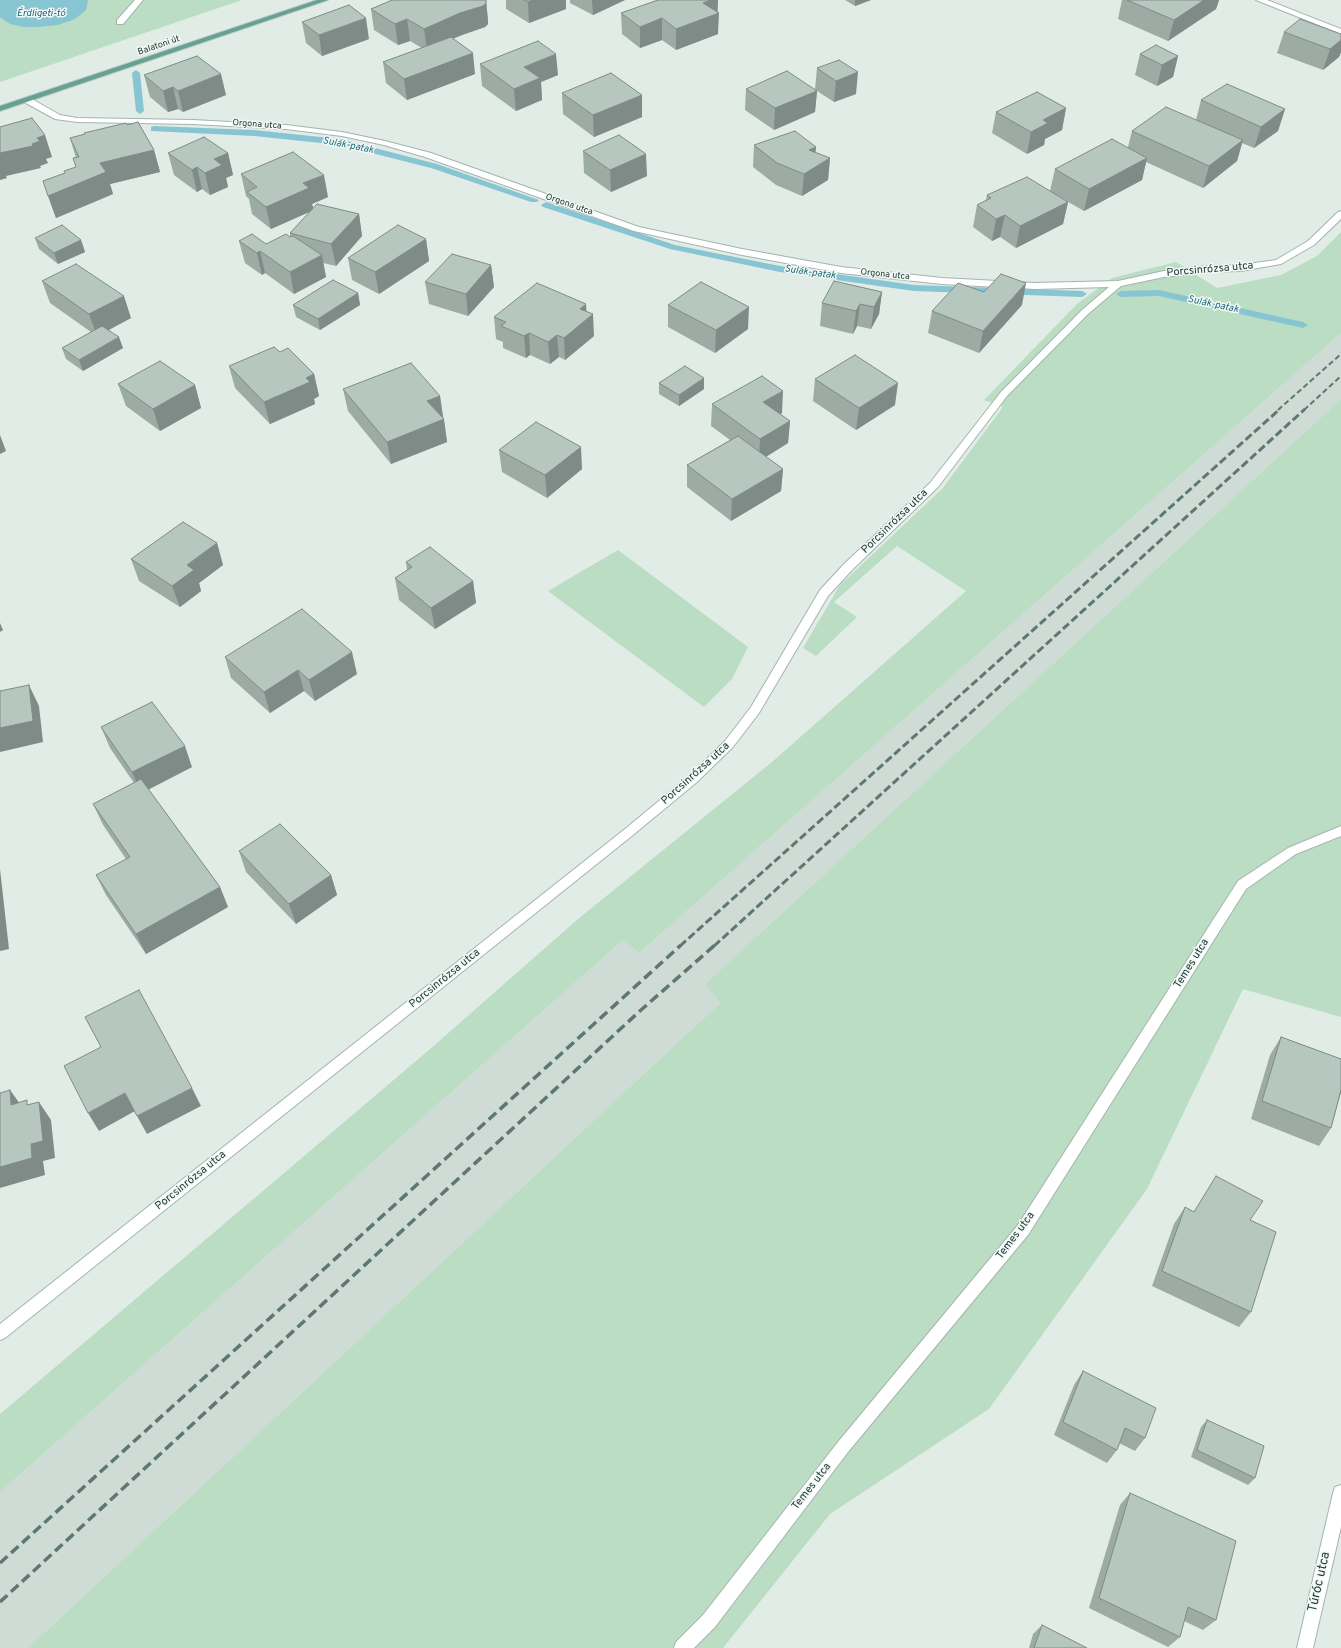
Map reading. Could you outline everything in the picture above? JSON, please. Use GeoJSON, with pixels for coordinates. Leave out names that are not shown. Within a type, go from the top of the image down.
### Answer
{"type":"FeatureCollection","features":[{"type":"Feature","properties":{"kind":"main road","name":"Balatoni út"},"geometry":{"type":"LineString","coordinates":[[0,109],[324,0]]}},
{"type":"Feature","properties":{"kind":"street"},"geometry":{"type":"LineString","coordinates":[[120,22],[139,0]]}},
{"type":"Feature","properties":{"kind":"street"},"geometry":{"type":"LineString","coordinates":[[1260,0],[1341,32]]}},
{"type":"Feature","properties":{"kind":"street","name":"Orgona utca"},"geometry":{"type":"LineString","coordinates":[[27,100],[58,117],[77,120],[193,122],[286,127],[342,134],[428,155],[637,229],[742,252],[841,270],[942,281],[1035,286],[1118,284]]}},
{"type":"Feature","properties":{"kind":"street","name":"Porcsinrózsa utca"},"geometry":{"type":"LineString","coordinates":[[0,1333],[629,832],[693,778],[729,744],[755,710],[824,593],[848,567],[934,485],[1004,394],[1085,312],[1118,284],[1164,274],[1206,269],[1242,268],[1278,262],[1311,243],[1341,214]]}},
{"type":"Feature","properties":{"kind":"street","name":"Temes utca"},"geometry":{"type":"LineString","coordinates":[[682,1648],[709,1621],[843,1447],[1023,1230],[1242,885],[1292,851],[1341,831]]}},
{"type":"Feature","properties":{"kind":"street","name":"Túróc utca"},"geometry":{"type":"LineString","coordinates":[[1305,1648],[1341,1493]]}},
{"type":"Feature","properties":{"kind":"shaded area"},"geometry":{"type":"Polygon","coordinates":[[[1341,333],[1341,399],[705,984],[720,1003],[28,1648],[0,1648],[0,1492],[623,940],[639,953],[1341,333]]]}},
{"type":"Feature","properties":{"kind":"green space"},"geometry":{"type":"Polygon","coordinates":[[[0,0],[242,0],[0,82],[0,0]]]}},
{"type":"Feature","properties":{"kind":"green space"},"geometry":{"type":"Polygon","coordinates":[[[1341,232],[1341,333],[639,953],[623,940],[0,1492],[0,1414],[429,1050],[578,919],[772,762],[966,591],[897,546],[834,602],[857,617],[816,656],[803,648],[840,585],[942,489],[1003,407],[984,400],[1077,304],[1112,278],[1176,262],[1217,288],[1281,275],[1317,256],[1341,232]]]}},
{"type":"Feature","properties":{"kind":"green space"},"geometry":{"type":"Polygon","coordinates":[[[1341,399],[1341,1017],[1243,989],[1147,1189],[989,1409],[830,1514],[723,1648],[28,1648],[720,1003],[705,984],[1341,399]]]}},
{"type":"Feature","properties":{"kind":"green space"},"geometry":{"type":"Polygon","coordinates":[[[618,550],[748,647],[732,679],[704,707],[548,591],[618,550]]]}},
{"type":"Feature","properties":{"kind":"water","name":"Érdligeti-tó"},"geometry":{"type":"Polygon","coordinates":[[[0,0],[88,0],[86,10],[75,19],[58,25],[24,27],[10,24],[0,17],[0,0]]]}},
{"type":"Feature","properties":{"kind":"building"},"geometry":{"type":"Polygon","coordinates":[[[392,0],[486,0],[486,3],[483,6],[460,13],[424,29],[407,19],[395,24],[371,9],[392,0]]]}},
{"type":"Feature","properties":{"kind":"building"},"geometry":{"type":"Polygon","coordinates":[[[658,0],[711,0],[703,3],[719,13],[676,29],[662,18],[640,27],[621,13],[658,0]]]}},
{"type":"Feature","properties":{"kind":"building"},"geometry":{"type":"Polygon","coordinates":[[[1127,0],[1204,0],[1174,20],[1127,0]]]}},
{"type":"Feature","properties":{"kind":"building"},"geometry":{"type":"Polygon","coordinates":[[[349,5],[366,18],[319,35],[302,22],[349,5]]]}},
{"type":"Feature","properties":{"kind":"building"},"geometry":{"type":"Polygon","coordinates":[[[1300,19],[1341,34],[1341,40],[1330,49],[1284,32],[1300,19]]]}},
{"type":"Feature","properties":{"kind":"building"},"geometry":{"type":"Polygon","coordinates":[[[451,37],[473,53],[404,79],[383,62],[451,37]]]}},
{"type":"Feature","properties":{"kind":"building"},"geometry":{"type":"Polygon","coordinates":[[[538,41],[556,54],[524,67],[540,78],[514,89],[480,64],[538,41]]]}},
{"type":"Feature","properties":{"kind":"building"},"geometry":{"type":"Polygon","coordinates":[[[1156,45],[1178,56],[1162,65],[1140,54],[1156,45]]]}},
{"type":"Feature","properties":{"kind":"building"},"geometry":{"type":"Polygon","coordinates":[[[197,56],[221,74],[178,91],[173,87],[163,91],[144,75],[197,56]]]}},
{"type":"Feature","properties":{"kind":"building"},"geometry":{"type":"Polygon","coordinates":[[[839,60],[858,72],[836,81],[817,68],[839,60]]]}},
{"type":"Feature","properties":{"kind":"building"},"geometry":{"type":"Polygon","coordinates":[[[787,71],[817,91],[775,108],[746,89],[787,71]]]}},
{"type":"Feature","properties":{"kind":"building"},"geometry":{"type":"Polygon","coordinates":[[[611,73],[642,95],[593,115],[562,93],[611,73]]]}},
{"type":"Feature","properties":{"kind":"building"},"geometry":{"type":"Polygon","coordinates":[[[1227,84],[1285,109],[1261,127],[1201,100],[1227,84]]]}},
{"type":"Feature","properties":{"kind":"building"},"geometry":{"type":"Polygon","coordinates":[[[1037,92],[1066,108],[1043,120],[1048,123],[1031,132],[996,112],[1037,92]]]}},
{"type":"Feature","properties":{"kind":"building"},"geometry":{"type":"Polygon","coordinates":[[[1166,107],[1243,140],[1209,166],[1132,131],[1166,107]]]}},
{"type":"Feature","properties":{"kind":"building"},"geometry":{"type":"Polygon","coordinates":[[[32,118],[45,135],[37,138],[40,141],[32,144],[33,146],[0,153],[0,127],[32,118]]]}},
{"type":"Feature","properties":{"kind":"building"},"geometry":{"type":"Polygon","coordinates":[[[138,122],[154,150],[100,163],[106,172],[48,196],[43,181],[65,173],[64,171],[76,167],[73,158],[79,157],[70,138],[85,134],[84,133],[126,123],[127,125],[138,122]]]}},
{"type":"Feature","properties":{"kind":"building"},"geometry":{"type":"Polygon","coordinates":[[[795,131],[816,147],[809,150],[830,158],[804,174],[777,163],[754,145],[795,131]]]}},
{"type":"Feature","properties":{"kind":"building"},"geometry":{"type":"Polygon","coordinates":[[[619,135],[646,154],[610,170],[583,151],[619,135]]]}},
{"type":"Feature","properties":{"kind":"building"},"geometry":{"type":"Polygon","coordinates":[[[204,137],[228,153],[214,159],[222,165],[205,173],[197,167],[192,170],[168,153],[204,137]]]}},
{"type":"Feature","properties":{"kind":"building"},"geometry":{"type":"Polygon","coordinates":[[[1112,139],[1147,158],[1089,189],[1055,169],[1112,139]]]}},
{"type":"Feature","properties":{"kind":"building"},"geometry":{"type":"Polygon","coordinates":[[[293,152],[324,175],[303,183],[309,188],[266,207],[247,192],[257,187],[241,174],[293,152]]]}},
{"type":"Feature","properties":{"kind":"building"},"geometry":{"type":"Polygon","coordinates":[[[1027,177],[1068,202],[1020,226],[1005,215],[996,219],[977,205],[991,198],[987,195],[1027,177]]]}},
{"type":"Feature","properties":{"kind":"building"},"geometry":{"type":"Polygon","coordinates":[[[317,204],[359,214],[331,244],[290,233],[317,204]]]}},
{"type":"Feature","properties":{"kind":"building"},"geometry":{"type":"Polygon","coordinates":[[[62,225],[81,240],[54,253],[35,238],[62,225]]]}},
{"type":"Feature","properties":{"kind":"building"},"geometry":{"type":"Polygon","coordinates":[[[398,225],[426,239],[375,272],[348,258],[398,225]]]}},
{"type":"Feature","properties":{"kind":"building"},"geometry":{"type":"Polygon","coordinates":[[[252,234],[266,244],[286,234],[290,237],[293,236],[322,255],[290,272],[260,251],[257,253],[239,241],[252,234]]]}},
{"type":"Feature","properties":{"kind":"building"},"geometry":{"type":"Polygon","coordinates":[[[452,254],[491,265],[466,294],[425,282],[452,254]]]}},
{"type":"Feature","properties":{"kind":"building"},"geometry":{"type":"Polygon","coordinates":[[[76,264],[124,296],[89,314],[42,281],[76,264]]]}},
{"type":"Feature","properties":{"kind":"building"},"geometry":{"type":"Polygon","coordinates":[[[1001,274],[1026,283],[983,331],[932,311],[958,283],[984,292],[1001,274]]]}},
{"type":"Feature","properties":{"kind":"building"},"geometry":{"type":"Polygon","coordinates":[[[333,280],[358,293],[318,319],[293,305],[333,280]]]}},
{"type":"Feature","properties":{"kind":"building"},"geometry":{"type":"Polygon","coordinates":[[[834,281],[882,292],[874,307],[860,304],[856,311],[822,303],[834,281]]]}},
{"type":"Feature","properties":{"kind":"building"},"geometry":{"type":"Polygon","coordinates":[[[701,282],[749,307],[716,330],[668,305],[701,282]]]}},
{"type":"Feature","properties":{"kind":"building"},"geometry":{"type":"Polygon","coordinates":[[[537,283],[586,304],[580,309],[593,314],[564,338],[557,335],[548,342],[529,333],[524,336],[501,326],[506,322],[494,317],[537,283]]]}},
{"type":"Feature","properties":{"kind":"building"},"geometry":{"type":"Polygon","coordinates":[[[102,326],[119,337],[79,360],[62,348],[102,326]]]}},
{"type":"Feature","properties":{"kind":"building"},"geometry":{"type":"Polygon","coordinates":[[[274,347],[280,352],[288,348],[314,374],[306,378],[310,382],[264,402],[229,366],[274,347]]]}},
{"type":"Feature","properties":{"kind":"building"},"geometry":{"type":"Polygon","coordinates":[[[855,355],[898,383],[859,408],[815,379],[855,355]]]}},
{"type":"Feature","properties":{"kind":"building"},"geometry":{"type":"Polygon","coordinates":[[[160,361],[195,385],[153,409],[118,384],[160,361]]]}},
{"type":"Feature","properties":{"kind":"building"},"geometry":{"type":"Polygon","coordinates":[[[411,363],[440,396],[427,401],[444,419],[387,442],[343,389],[411,363]]]}},
{"type":"Feature","properties":{"kind":"building"},"geometry":{"type":"Polygon","coordinates":[[[685,366],[704,378],[679,395],[659,383],[685,366]]]}},
{"type":"Feature","properties":{"kind":"building"},"geometry":{"type":"Polygon","coordinates":[[[762,376],[783,391],[763,402],[790,421],[760,439],[712,404],[762,376]]]}},
{"type":"Feature","properties":{"kind":"building"},"geometry":{"type":"Polygon","coordinates":[[[536,422],[581,447],[545,475],[499,450],[536,422]]]}},
{"type":"Feature","properties":{"kind":"building"},"geometry":{"type":"Polygon","coordinates":[[[738,436],[783,469],[732,499],[687,465],[738,436]]]}},
{"type":"Feature","properties":{"kind":"building"},"geometry":{"type":"Polygon","coordinates":[[[183,522],[217,543],[187,565],[194,570],[172,586],[131,559],[183,522]]]}},
{"type":"Feature","properties":{"kind":"building"},"geometry":{"type":"Polygon","coordinates":[[[430,547],[473,581],[431,608],[395,578],[412,567],[406,562],[430,547]]]}},
{"type":"Feature","properties":{"kind":"building"},"geometry":{"type":"Polygon","coordinates":[[[302,609],[352,652],[309,680],[298,670],[264,692],[225,657],[302,609]]]}},
{"type":"Feature","properties":{"kind":"building"},"geometry":{"type":"Polygon","coordinates":[[[29,685],[33,721],[0,728],[0,691],[29,685]]]}},
{"type":"Feature","properties":{"kind":"building"},"geometry":{"type":"Polygon","coordinates":[[[152,702],[185,746],[132,772],[101,727],[152,702]]]}},
{"type":"Feature","properties":{"kind":"building"},"geometry":{"type":"Polygon","coordinates":[[[141,779],[220,887],[136,934],[96,875],[130,857],[93,804],[141,779]]]}},
{"type":"Feature","properties":{"kind":"building"},"geometry":{"type":"Polygon","coordinates":[[[280,824],[331,875],[289,904],[239,851],[280,824]]]}},
{"type":"Feature","properties":{"kind":"building"},"geometry":{"type":"Polygon","coordinates":[[[139,990],[192,1088],[137,1116],[125,1093],[88,1113],[64,1066],[101,1047],[85,1017],[139,990]]]}},
{"type":"Feature","properties":{"kind":"building"},"geometry":{"type":"Polygon","coordinates":[[[1281,1037],[1341,1059],[1341,1090],[1331,1128],[1262,1101],[1281,1037]]]}},
{"type":"Feature","properties":{"kind":"building"},"geometry":{"type":"Polygon","coordinates":[[[10,1090],[11,1105],[27,1100],[27,1105],[39,1102],[43,1141],[31,1144],[32,1158],[0,1167],[0,1093],[10,1090]]]}},
{"type":"Feature","properties":{"kind":"building"},"geometry":{"type":"Polygon","coordinates":[[[1216,1176],[1263,1201],[1250,1220],[1276,1232],[1251,1312],[1162,1271],[1185,1207],[1194,1212],[1216,1176]]]}},
{"type":"Feature","properties":{"kind":"building"},"geometry":{"type":"Polygon","coordinates":[[[1083,1371],[1156,1408],[1145,1438],[1125,1428],[1117,1450],[1063,1422],[1083,1371]]]}},
{"type":"Feature","properties":{"kind":"building"},"geometry":{"type":"Polygon","coordinates":[[[1207,1420],[1264,1446],[1255,1478],[1197,1450],[1207,1420]]]}},
{"type":"Feature","properties":{"kind":"building"},"geometry":{"type":"Polygon","coordinates":[[[1130,1493],[1236,1541],[1216,1620],[1188,1607],[1180,1637],[1099,1598],[1130,1493]]]}},
{"type":"Feature","properties":{"kind":"building"},"geometry":{"type":"Polygon","coordinates":[[[1042,1625],[1087,1648],[1034,1648],[1042,1625]]]}},
{"type":"Feature","properties":{"kind":"waterway","name":"Sulák-patak"},"geometry":{"type":"LineString","coordinates":[[136,73],[140,111]]}},
{"type":"Feature","properties":{"kind":"waterway","name":"Sulák-patak"},"geometry":{"type":"LineString","coordinates":[[154,129],[254,133],[340,142],[434,166],[534,200]]}},
{"type":"Feature","properties":{"kind":"waterway","name":"Sulák-patak"},"geometry":{"type":"LineString","coordinates":[[546,205],[673,247],[780,269],[914,288],[1082,294]]}},
{"type":"Feature","properties":{"kind":"waterway","name":"Sulák-patak"},"geometry":{"type":"LineString","coordinates":[[1121,294],[1159,293],[1303,325]]}},
{"type":"Feature","properties":{"kind":"railway"},"geometry":{"type":"LineString","coordinates":[[1278,410],[1341,354]]}},
{"type":"Feature","properties":{"kind":"railway"},"geometry":{"type":"LineString","coordinates":[[1304,410],[1341,376]]}},
{"type":"Feature","properties":{"kind":"railway"},"geometry":{"type":"LineString","coordinates":[[680,946],[1280,409]]}},
{"type":"Feature","properties":{"kind":"railway"},"geometry":{"type":"LineString","coordinates":[[714,946],[1305,409]]}},
{"type":"Feature","properties":{"kind":"railway"},"geometry":{"type":"LineString","coordinates":[[0,1563],[681,945]]}},
{"type":"Feature","properties":{"kind":"railway"},"geometry":{"type":"LineString","coordinates":[[0,1602],[641,1010],[715,945]]}}]}
